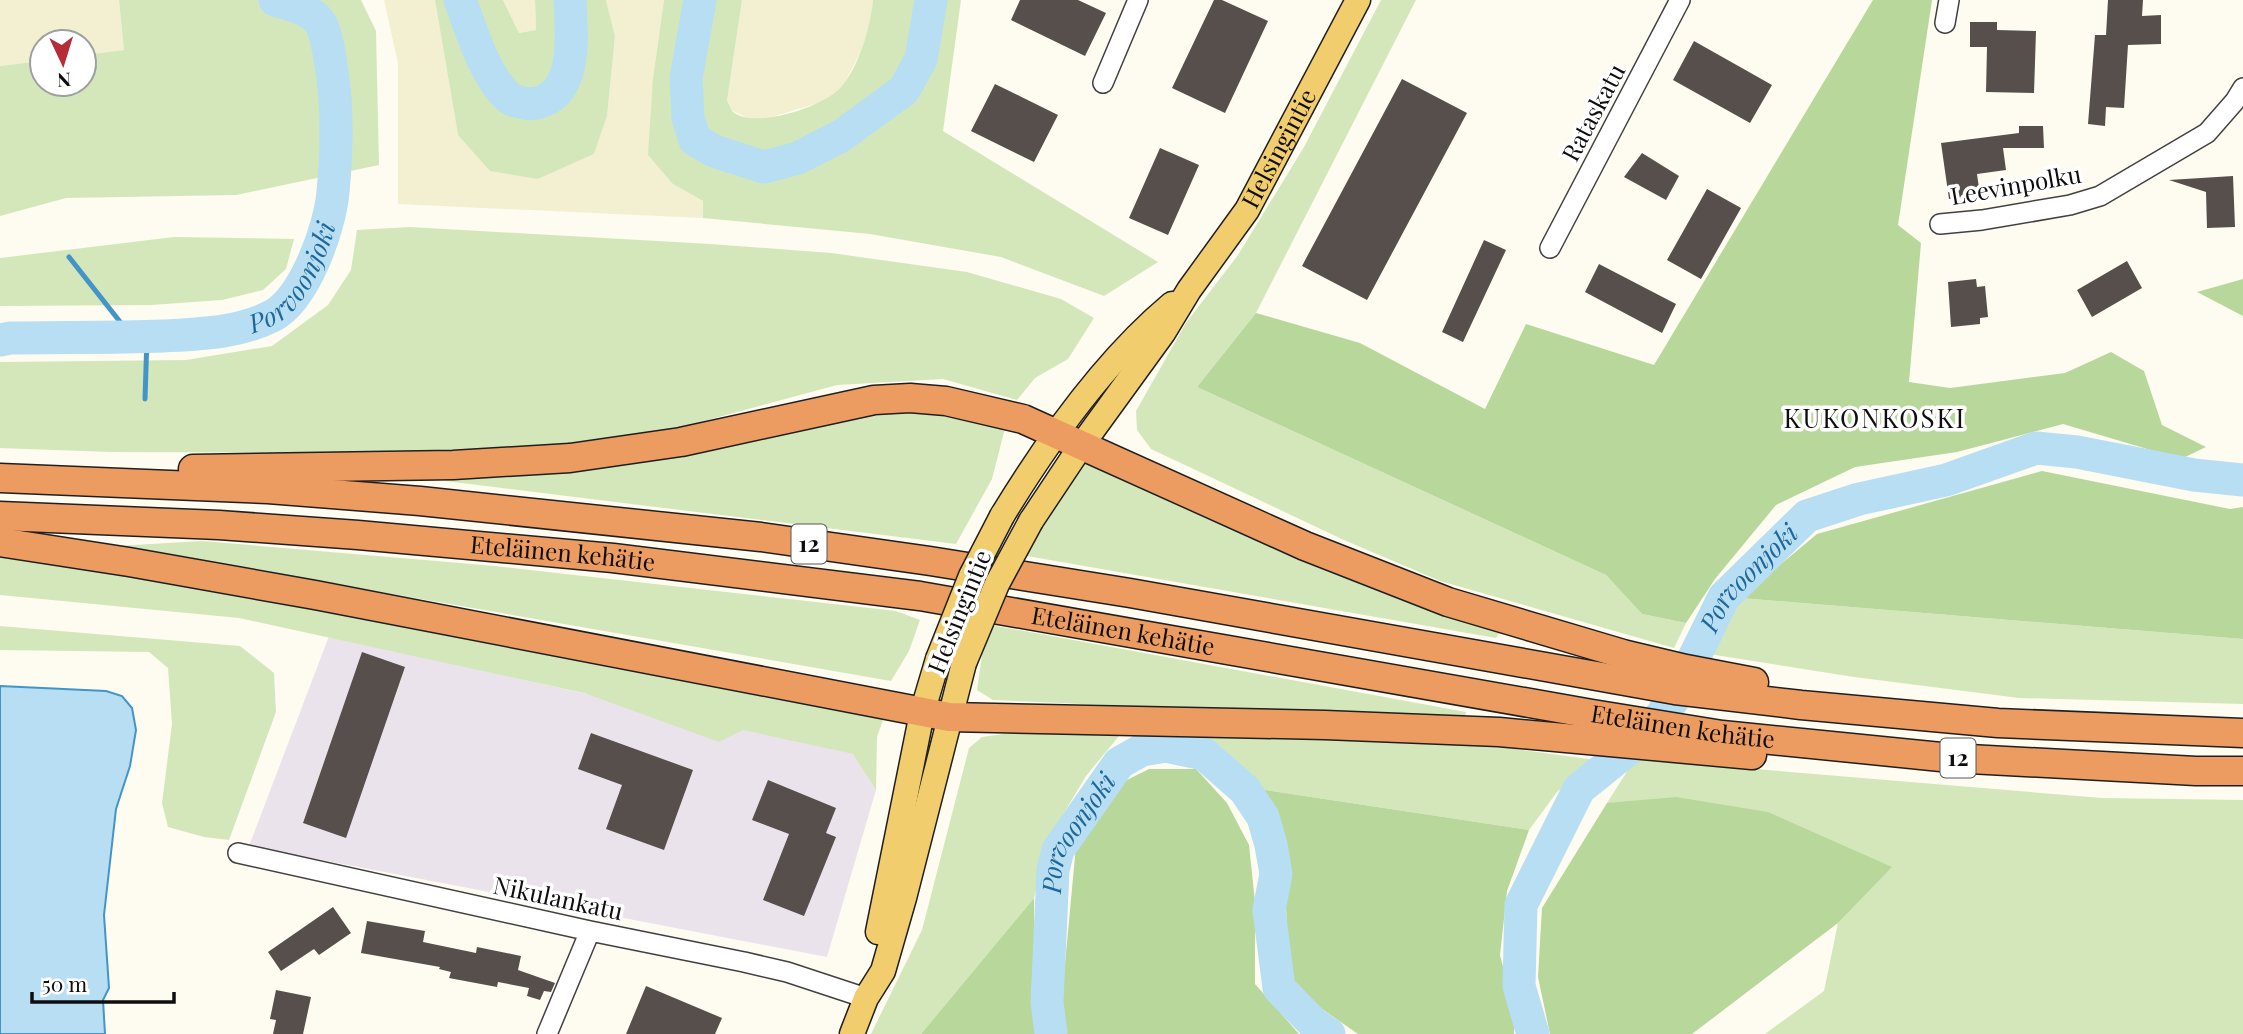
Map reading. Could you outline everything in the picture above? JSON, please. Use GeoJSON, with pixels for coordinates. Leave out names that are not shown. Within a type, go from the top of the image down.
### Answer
{"type":"FeatureCollection","features":[{"type":"Feature","properties":{"kind":"highway"},"geometry":{"type":"LineString","coordinates":[[0,475],[518,463],[629,451],[681,442],[874,400],[910,398],[946,401],[1023,419],[1305,546],[1617,666]]}},
{"type":"Feature","properties":{"kind":"highway","name":"Eteläinen kehätie"},"geometry":{"type":"LineString","coordinates":[[0,475],[323,494],[576,516],[761,537],[1617,666],[1746,690],[1998,723],[2243,733]]}},
{"type":"Feature","properties":{"kind":"highway","name":"Eteläinen kehätie"},"geometry":{"type":"LineString","coordinates":[[0,516],[120,519],[358,535],[612,558],[920,596],[1592,714],[1717,744],[2196,771],[2243,771]]}},
{"type":"Feature","properties":{"kind":"highway"},"geometry":{"type":"LineString","coordinates":[[0,542],[328,597],[936,715],[1499,732],[1578,740],[1717,744]]}},
{"type":"Feature","properties":{"kind":"main road","name":"Helsingintie"},"geometry":{"type":"LineString","coordinates":[[936,715],[938,659],[971,576],[1002,516],[1163,333],[1189,290],[1247,210],[1358,0]]}},
{"type":"Feature","properties":{"kind":"main road","name":"Helsingintie"},"geometry":{"type":"LineString","coordinates":[[852,1034],[866,998],[870,967],[888,891],[936,715],[964,663],[997,584],[1031,520],[1068,440]]}},
{"type":"Feature","properties":{"kind":"street"},"geometry":{"type":"LineString","coordinates":[[1103,83],[1138,0]]}},
{"type":"Feature","properties":{"kind":"street","name":"Rataskatu"},"geometry":{"type":"LineString","coordinates":[[1550,248],[1680,0]]}},
{"type":"Feature","properties":{"kind":"street"},"geometry":{"type":"LineString","coordinates":[[1945,23],[1949,0]]}},
{"type":"Feature","properties":{"kind":"street","name":"Leevinpolku"},"geometry":{"type":"LineString","coordinates":[[1940,224],[1982,220],[2070,205],[2100,195],[2207,133],[2243,88]]}},
{"type":"Feature","properties":{"kind":"street","name":"Nikulankatu"},"geometry":{"type":"LineString","coordinates":[[238,853],[787,972],[866,998]]}},
{"type":"Feature","properties":{"kind":"street"},"geometry":{"type":"LineString","coordinates":[[547,1034],[590,931]]}},
{"type":"Feature","properties":{"kind":"shaded area"},"geometry":{"type":"Polygon","coordinates":[[[0,0],[119,0],[124,50],[98,53],[98,28],[28,28],[28,63],[0,66],[0,0]]]}},
{"type":"Feature","properties":{"kind":"shaded area"},"geometry":{"type":"Polygon","coordinates":[[[384,0],[435,0],[458,135],[538,179],[594,154],[607,116],[615,36],[606,0],[664,0],[653,78],[673,184],[703,201],[703,218],[398,204],[398,63],[384,0]]]}},
{"type":"Feature","properties":{"kind":"shaded area"},"geometry":{"type":"Polygon","coordinates":[[[503,0],[535,0],[536,30],[519,33],[503,0]]]}},
{"type":"Feature","properties":{"kind":"shaded area"},"geometry":{"type":"Polygon","coordinates":[[[742,0],[873,0],[872,18],[861,51],[842,88],[825,101],[765,119],[752,120],[731,110],[727,101],[742,0]]]}},
{"type":"Feature","properties":{"kind":"shaded area"},"geometry":{"type":"Polygon","coordinates":[[[329,636],[854,754],[876,790],[827,957],[249,846],[329,636]]]}},
{"type":"Feature","properties":{"kind":"green space"},"geometry":{"type":"Polygon","coordinates":[[[119,0],[361,0],[376,31],[379,165],[236,195],[66,198],[0,216],[0,66],[28,63],[28,98],[98,98],[98,53],[124,50],[119,0]]]}},
{"type":"Feature","properties":{"kind":"green space"},"geometry":{"type":"Polygon","coordinates":[[[435,0],[503,0],[519,33],[536,30],[535,0],[606,0],[615,36],[607,116],[594,154],[538,179],[490,171],[458,135],[435,0]]]}},
{"type":"Feature","properties":{"kind":"green space"},"geometry":{"type":"Polygon","coordinates":[[[664,0],[742,0],[727,101],[732,111],[756,118],[789,114],[806,108],[834,94],[842,86],[854,68],[863,45],[873,0],[961,0],[943,131],[1158,262],[1104,296],[1001,257],[870,234],[703,218],[703,201],[673,184],[648,155],[653,78],[664,0]]]}},
{"type":"Feature","properties":{"kind":"green space"},"geometry":{"type":"Polygon","coordinates":[[[1381,0],[1416,0],[1256,313],[1197,387],[1606,575],[1642,614],[1686,623],[1674,648],[1440,581],[1344,540],[1151,449],[1137,430],[1136,411],[1186,323],[1238,255],[1304,147],[1381,0]]]}},
{"type":"Feature","properties":{"kind":"green space"},"geometry":{"type":"Polygon","coordinates":[[[1873,0],[1932,0],[1898,225],[1921,243],[1909,382],[1950,388],[2065,373],[2111,352],[2144,371],[2162,425],[2206,447],[2181,459],[2063,424],[1957,452],[1855,467],[1776,505],[1715,579],[1686,623],[1642,614],[1606,575],[1197,387],[1256,313],[1360,343],[1485,409],[1526,324],[1654,365],[1873,0]]]}},
{"type":"Feature","properties":{"kind":"green space"},"geometry":{"type":"Polygon","coordinates":[[[410,227],[831,253],[967,272],[1061,299],[1094,318],[1068,359],[1035,378],[1017,400],[943,379],[837,385],[682,427],[544,447],[347,453],[110,452],[0,448],[0,362],[186,360],[272,346],[328,305],[351,270],[357,230],[410,227]]]}},
{"type":"Feature","properties":{"kind":"green space"},"geometry":{"type":"Polygon","coordinates":[[[174,237],[294,239],[286,269],[263,290],[222,300],[151,305],[0,306],[0,258],[174,237]]]}},
{"type":"Feature","properties":{"kind":"green space"},"geometry":{"type":"Polygon","coordinates":[[[2243,279],[2243,316],[2197,292],[2243,279]]]}},
{"type":"Feature","properties":{"kind":"green space"},"geometry":{"type":"Polygon","coordinates":[[[914,407],[1005,428],[992,479],[956,544],[445,481],[452,477],[521,475],[663,455],[832,419],[914,407]]]}},
{"type":"Feature","properties":{"kind":"green space"},"geometry":{"type":"Polygon","coordinates":[[[1086,459],[1500,632],[1496,638],[1027,556],[1052,508],[1086,459]]]}},
{"type":"Feature","properties":{"kind":"green space"},"geometry":{"type":"Polygon","coordinates":[[[2042,471],[2230,509],[2243,507],[2243,639],[1740,598],[1817,534],[2042,471]]]}},
{"type":"Feature","properties":{"kind":"green space"},"geometry":{"type":"Polygon","coordinates":[[[202,541],[495,566],[896,611],[920,620],[909,651],[891,681],[117,546],[202,541]]]}},
{"type":"Feature","properties":{"kind":"green space"},"geometry":{"type":"Polygon","coordinates":[[[0,557],[56,561],[884,717],[877,737],[876,790],[853,754],[743,730],[719,742],[584,693],[239,618],[0,595],[0,557]]]}},
{"type":"Feature","properties":{"kind":"green space"},"geometry":{"type":"Polygon","coordinates":[[[1740,598],[2243,639],[2243,704],[2019,698],[1854,677],[1709,654],[1740,598]]]}},
{"type":"Feature","properties":{"kind":"green space"},"geometry":{"type":"Polygon","coordinates":[[[991,625],[1466,712],[1464,721],[993,700],[977,690],[983,648],[991,625]]]}},
{"type":"Feature","properties":{"kind":"green space"},"geometry":{"type":"Polygon","coordinates":[[[0,626],[240,646],[274,673],[276,712],[229,840],[204,837],[168,827],[162,803],[172,724],[168,668],[149,652],[0,650],[0,626]]]}},
{"type":"Feature","properties":{"kind":"green space"},"geometry":{"type":"Polygon","coordinates":[[[1018,732],[1119,736],[1086,776],[1046,843],[1034,898],[921,1034],[871,1034],[922,930],[969,748],[982,737],[1018,732]]]}},
{"type":"Feature","properties":{"kind":"green space"},"geometry":{"type":"Polygon","coordinates":[[[1185,737],[1367,738],[1507,748],[1596,760],[1557,792],[1529,830],[1258,789],[1221,747],[1185,737]]]}},
{"type":"Feature","properties":{"kind":"green space"},"geometry":{"type":"Polygon","coordinates":[[[1635,759],[2102,798],[2243,800],[2243,1034],[1765,1034],[1824,991],[1838,923],[1891,867],[1607,803],[1635,759]]]}},
{"type":"Feature","properties":{"kind":"green space"},"geometry":{"type":"Polygon","coordinates":[[[1149,769],[1196,769],[1227,803],[1249,845],[1255,902],[1255,984],[1299,1034],[1066,1034],[1061,1007],[1077,835],[1115,786],[1149,769]]]}},
{"type":"Feature","properties":{"kind":"green space"},"geometry":{"type":"Polygon","coordinates":[[[1258,789],[1529,830],[1507,891],[1500,955],[1515,1013],[1514,1034],[1358,1034],[1296,991],[1288,967],[1284,846],[1258,789]]]}},
{"type":"Feature","properties":{"kind":"green space"},"geometry":{"type":"Polygon","coordinates":[[[1676,797],[1768,812],[1892,867],[1838,923],[1692,1034],[1550,1034],[1538,977],[1542,908],[1607,803],[1676,797]]]}},
{"type":"Feature","properties":{"kind":"green space"},"geometry":{"type":"Polygon","coordinates":[[[1034,898],[1034,987],[1038,1034],[921,1034],[1034,898]]]}},
{"type":"Feature","properties":{"kind":"water"},"geometry":{"type":"Polygon","coordinates":[[[0,686],[106,691],[122,696],[132,708],[136,730],[130,766],[116,809],[104,915],[109,988],[103,1000],[105,1034],[0,1034],[0,686]]]}},
{"type":"Feature","properties":{"kind":"building"},"geometry":{"type":"Polygon","coordinates":[[[1020,0],[1078,0],[1106,13],[1085,56],[1011,20],[1020,0]]]}},
{"type":"Feature","properties":{"kind":"building"},"geometry":{"type":"Polygon","coordinates":[[[1214,0],[1222,0],[1268,21],[1225,113],[1172,88],[1214,0]]]}},
{"type":"Feature","properties":{"kind":"building"},"geometry":{"type":"Polygon","coordinates":[[[2108,0],[2143,0],[2142,16],[2161,15],[2161,44],[2128,45],[2124,108],[2106,107],[2105,126],[2088,124],[2095,35],[2106,35],[2108,0]]]}},
{"type":"Feature","properties":{"kind":"building"},"geometry":{"type":"Polygon","coordinates":[[[1970,22],[1997,22],[1997,30],[2036,31],[2034,93],[1986,92],[1987,47],[1970,47],[1970,22]]]}},
{"type":"Feature","properties":{"kind":"building"},"geometry":{"type":"Polygon","coordinates":[[[1694,41],[1772,85],[1750,123],[1673,80],[1694,41]]]}},
{"type":"Feature","properties":{"kind":"building"},"geometry":{"type":"Polygon","coordinates":[[[1402,79],[1467,113],[1367,300],[1302,266],[1402,79]]]}},
{"type":"Feature","properties":{"kind":"building"},"geometry":{"type":"Polygon","coordinates":[[[995,84],[1058,115],[1034,162],[971,131],[995,84]]]}},
{"type":"Feature","properties":{"kind":"building"},"geometry":{"type":"Polygon","coordinates":[[[2019,126],[2043,126],[2044,148],[2003,148],[2006,170],[1977,174],[1980,195],[1949,199],[1941,143],[2019,133],[2019,126]]]}},
{"type":"Feature","properties":{"kind":"building"},"geometry":{"type":"Polygon","coordinates":[[[1160,148],[1199,165],[1168,235],[1129,218],[1160,148]]]}},
{"type":"Feature","properties":{"kind":"building"},"geometry":{"type":"Polygon","coordinates":[[[1642,153],[1679,176],[1666,200],[1624,177],[1642,153]]]}},
{"type":"Feature","properties":{"kind":"building"},"geometry":{"type":"Polygon","coordinates":[[[2233,176],[2235,227],[2207,228],[2206,192],[2169,180],[2233,176]]]}},
{"type":"Feature","properties":{"kind":"building"},"geometry":{"type":"Polygon","coordinates":[[[1707,189],[1741,208],[1701,279],[1667,260],[1707,189]]]}},
{"type":"Feature","properties":{"kind":"building"},"geometry":{"type":"Polygon","coordinates":[[[1484,240],[1506,250],[1463,342],[1442,332],[1484,240]]]}},
{"type":"Feature","properties":{"kind":"building"},"geometry":{"type":"Polygon","coordinates":[[[2127,261],[2142,288],[2092,317],[2077,290],[2127,261]]]}},
{"type":"Feature","properties":{"kind":"building"},"geometry":{"type":"Polygon","coordinates":[[[1599,264],[1676,304],[1662,333],[1585,292],[1599,264]]]}},
{"type":"Feature","properties":{"kind":"building"},"geometry":{"type":"Polygon","coordinates":[[[1976,279],[1977,287],[1985,286],[1988,317],[1980,318],[1980,324],[1951,327],[1948,282],[1976,279]]]}},
{"type":"Feature","properties":{"kind":"building"},"geometry":{"type":"Polygon","coordinates":[[[362,652],[405,667],[346,838],[303,823],[362,652]]]}},
{"type":"Feature","properties":{"kind":"building"},"geometry":{"type":"Polygon","coordinates":[[[591,733],[693,770],[664,850],[606,829],[622,785],[578,769],[591,733]]]}},
{"type":"Feature","properties":{"kind":"building"},"geometry":{"type":"Polygon","coordinates":[[[768,780],[836,808],[826,833],[836,837],[804,916],[763,900],[789,834],[752,820],[768,780]]]}},
{"type":"Feature","properties":{"kind":"building"},"geometry":{"type":"Polygon","coordinates":[[[333,907],[351,933],[319,955],[314,949],[281,971],[268,952],[333,907]]]}},
{"type":"Feature","properties":{"kind":"building"},"geometry":{"type":"Polygon","coordinates":[[[367,921],[425,931],[423,942],[476,953],[477,947],[521,956],[518,970],[555,983],[551,992],[544,991],[540,1000],[527,996],[529,988],[498,982],[497,987],[449,978],[451,972],[439,969],[440,967],[361,953],[367,921]]]}},
{"type":"Feature","properties":{"kind":"building"},"geometry":{"type":"Polygon","coordinates":[[[646,986],[722,1018],[715,1034],[626,1034],[646,986]]]}},
{"type":"Feature","properties":{"kind":"building"},"geometry":{"type":"Polygon","coordinates":[[[276,990],[311,997],[303,1034],[273,1034],[276,1020],[270,1019],[276,990]]]}},
{"type":"Feature","properties":{"kind":"waterway","name":"Porvoonjoki"},"geometry":{"type":"LineString","coordinates":[[0,340],[219,332],[272,316],[295,294],[314,261],[331,207],[336,144],[335,96],[328,44],[321,24],[307,11],[275,0]]}},
{"type":"Feature","properties":{"kind":"waterway","name":"Porvoonjoki"},"geometry":{"type":"LineString","coordinates":[[460,0],[491,76],[510,98],[529,104],[551,97],[566,75],[571,44],[570,0]]}},
{"type":"Feature","properties":{"kind":"waterway","name":"Porvoonjoki"},"geometry":{"type":"LineString","coordinates":[[700,0],[686,78],[688,118],[695,140],[714,151],[764,167],[798,158],[841,136],[904,90],[921,59],[931,0]]}},
{"type":"Feature","properties":{"kind":"waterway"},"geometry":{"type":"LineString","coordinates":[[69,257],[132,337]]}},
{"type":"Feature","properties":{"kind":"waterway"},"geometry":{"type":"LineString","coordinates":[[145,399],[147,337]]}},
{"type":"Feature","properties":{"kind":"waterway","name":"Porvoonjoki"},"geometry":{"type":"LineString","coordinates":[[1533,1034],[1519,986],[1521,905],[1579,789],[1646,735],[1673,700],[1724,597],[1807,516],[1859,499],[1946,480],[2036,448],[2077,452],[2194,475],[2243,480]]}},
{"type":"Feature","properties":{"kind":"waterway","name":"Porvoonjoki"},"geometry":{"type":"LineString","coordinates":[[1051,1034],[1047,1002],[1053,870],[1058,850],[1119,763],[1142,750],[1166,746],[1204,754],[1245,790],[1263,817],[1276,874],[1269,910],[1279,988],[1314,1024],[1329,1034]]}},
{"type":"Feature","properties":{"kind":"district","name":"KUKONKOSKI"},"geometry":{"type":"Point","coordinates":[1875,419]}}]}
